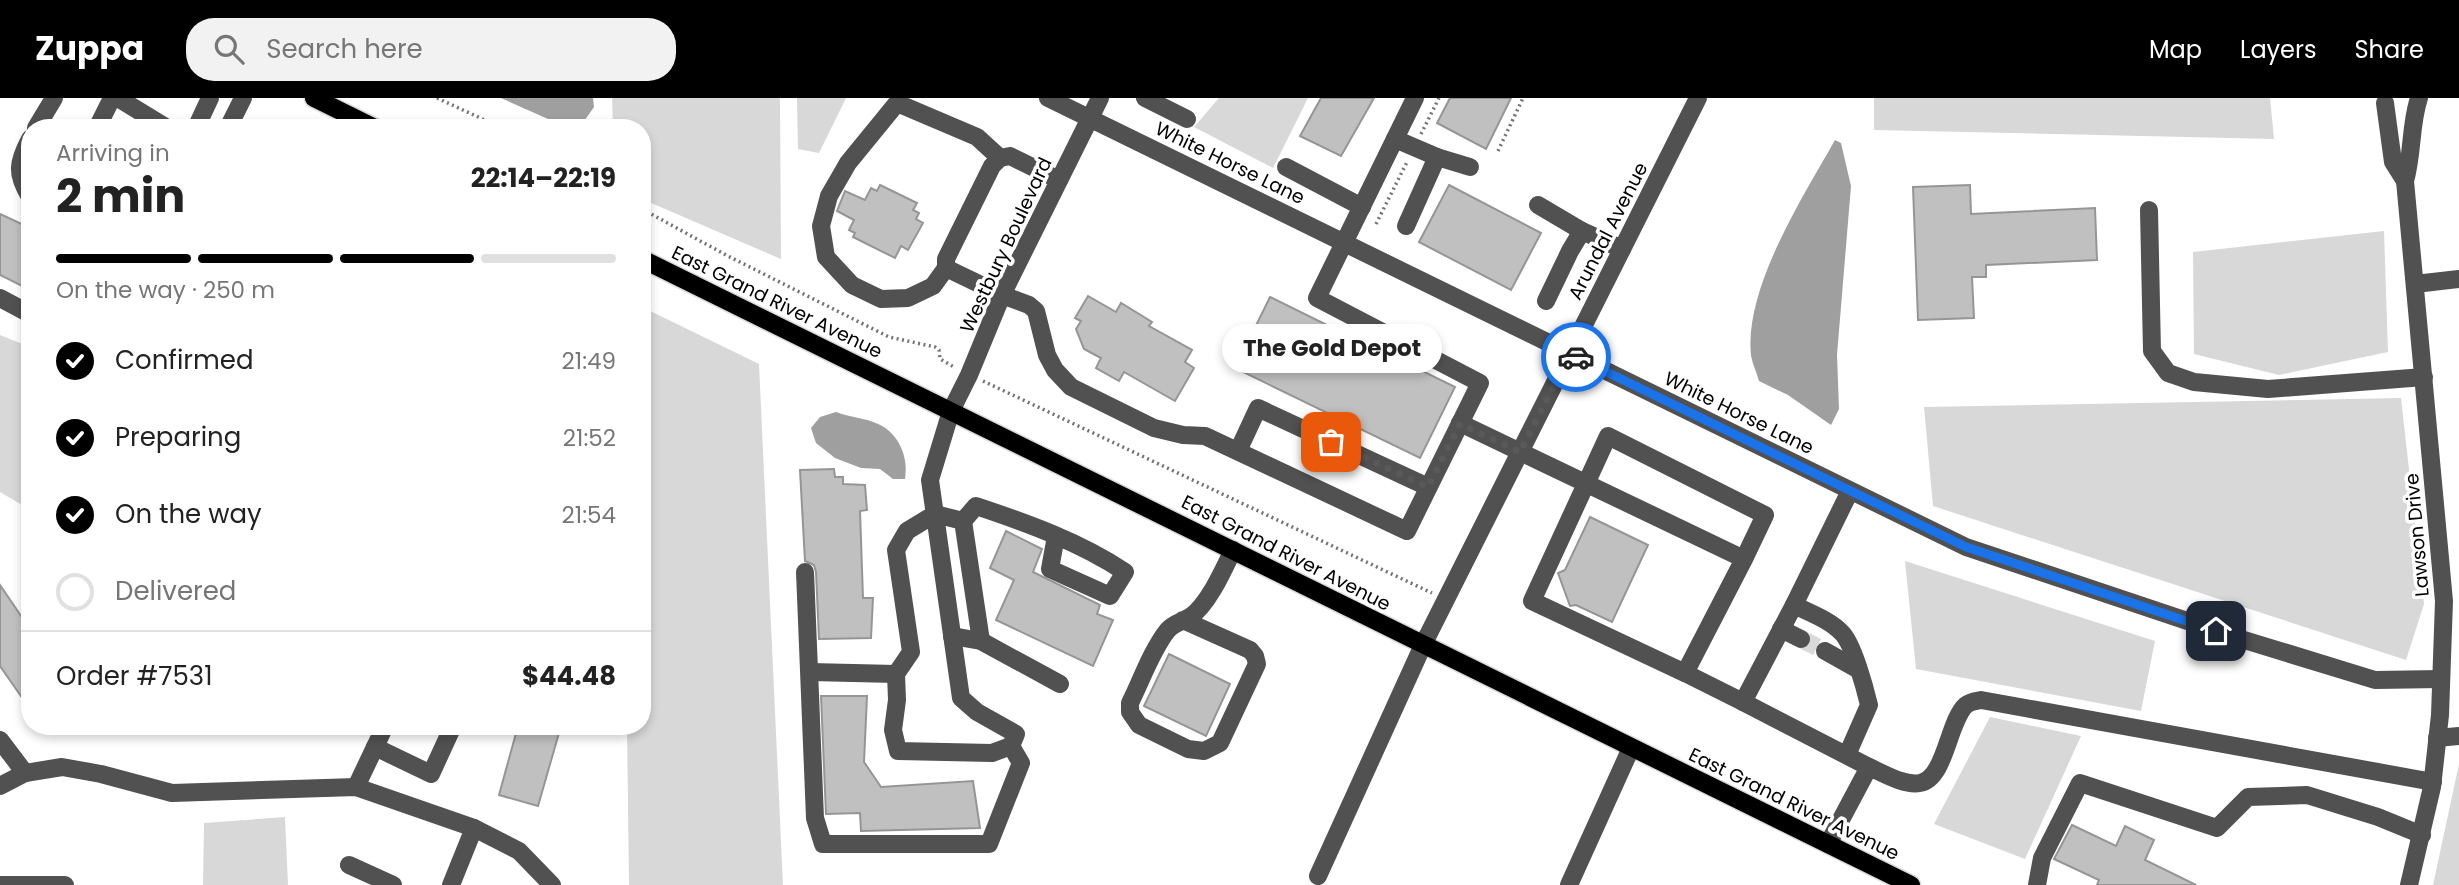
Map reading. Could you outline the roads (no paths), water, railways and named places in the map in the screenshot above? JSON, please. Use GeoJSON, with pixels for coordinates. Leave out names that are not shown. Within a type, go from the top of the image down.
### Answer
{"type":"FeatureCollection","features":[{"type":"Feature","properties":{"kind":"main road"},"geometry":{"type":"LineString","coordinates":[[314,98],[357,119]]}},
{"type":"Feature","properties":{"kind":"main road","name":"East Grand River Avenue"},"geometry":{"type":"LineString","coordinates":[[651,263],[1911,885]]}},
{"type":"Feature","properties":{"kind":"street"},"geometry":{"type":"LineString","coordinates":[[41,119],[54,98]]}},
{"type":"Feature","properties":{"kind":"street"},"geometry":{"type":"LineString","coordinates":[[102,119],[112,98]]}},
{"type":"Feature","properties":{"kind":"street"},"geometry":{"type":"LineString","coordinates":[[118,98],[151,119]]}},
{"type":"Feature","properties":{"kind":"street"},"geometry":{"type":"LineString","coordinates":[[200,119],[210,98]]}},
{"type":"Feature","properties":{"kind":"street"},"geometry":{"type":"LineString","coordinates":[[232,119],[243,98]]}},
{"type":"Feature","properties":{"kind":"street","name":"White Horse Lane"},"geometry":{"type":"LineString","coordinates":[[1048,98],[1966,547],[2241,639],[2375,680],[2441,679]]}},
{"type":"Feature","properties":{"kind":"street","name":"Westbury Boulevard"},"geometry":{"type":"LineString","coordinates":[[1012,746],[1016,734],[977,712],[961,698],[930,480],[951,411],[1002,295],[1100,98]]}},
{"type":"Feature","properties":{"kind":"street"},"geometry":{"type":"LineString","coordinates":[[1145,98],[1187,119]]}},
{"type":"Feature","properties":{"kind":"street"},"geometry":{"type":"LineString","coordinates":[[1059,180],[1010,156],[1000,158],[992,166],[946,259],[950,270],[1029,305],[1036,311],[1047,355],[1055,370],[1071,387],[1154,428],[1183,435],[1205,436],[1407,531],[1480,383],[1317,298],[1415,98]]}},
{"type":"Feature","properties":{"kind":"street","name":"Arundal Avenue"},"geometry":{"type":"LineString","coordinates":[[1318,876],[1423,645],[1698,98]]}},
{"type":"Feature","properties":{"kind":"street"},"geometry":{"type":"LineString","coordinates":[[2379,101],[2397,104],[2418,98]]}},
{"type":"Feature","properties":{"kind":"street","name":"Lawson Drive"},"geometry":{"type":"LineString","coordinates":[[2409,885],[2433,782],[2451,591],[2424,377],[2405,181],[2411,159],[2414,114],[2418,98]]}},
{"type":"Feature","properties":{"kind":"street","name":"Lawson Drive"},"geometry":{"type":"LineString","coordinates":[[2379,101],[2393,162],[2405,181]]}},
{"type":"Feature","properties":{"kind":"street"},"geometry":{"type":"LineString","coordinates":[[950,270],[933,286],[908,298],[881,299],[852,285],[826,257],[821,226],[829,196],[848,163],[897,103],[977,137],[1000,158]]}},
{"type":"Feature","properties":{"kind":"street"},"geometry":{"type":"LineString","coordinates":[[1395,139],[1437,157],[1470,167]]}},
{"type":"Feature","properties":{"kind":"street"},"geometry":{"type":"LineString","coordinates":[[1406,226],[1437,157]]}},
{"type":"Feature","properties":{"kind":"street"},"geometry":{"type":"LineString","coordinates":[[21,160],[18,176],[21,181]]}},
{"type":"Feature","properties":{"kind":"street"},"geometry":{"type":"LineString","coordinates":[[1286,167],[1362,206]]}},
{"type":"Feature","properties":{"kind":"street"},"geometry":{"type":"LineString","coordinates":[[1538,205],[1582,231],[1622,249]]}},
{"type":"Feature","properties":{"kind":"street"},"geometry":{"type":"LineString","coordinates":[[2149,210],[2152,351],[2168,373],[2194,382],[2269,389],[2424,377]]}},
{"type":"Feature","properties":{"kind":"street"},"geometry":{"type":"LineString","coordinates":[[1546,301],[1582,231]]}},
{"type":"Feature","properties":{"kind":"street"},"geometry":{"type":"LineString","coordinates":[[2415,284],[2459,279]]}},
{"type":"Feature","properties":{"kind":"street"},"geometry":{"type":"LineString","coordinates":[[0,298],[21,309]]}},
{"type":"Feature","properties":{"kind":"street"},"geometry":{"type":"LineString","coordinates":[[1238,451],[1258,408],[1428,487]]}},
{"type":"Feature","properties":{"kind":"street"},"geometry":{"type":"LineString","coordinates":[[1460,424],[1744,559]]}},
{"type":"Feature","properties":{"kind":"street"},"geometry":{"type":"LineString","coordinates":[[1685,673],[1765,515],[1608,436],[1532,601],[1685,673],[1869,767],[1907,783],[1922,783],[1933,776],[1961,712],[1970,702],[1981,701],[2433,782]]}},
{"type":"Feature","properties":{"kind":"street"},"geometry":{"type":"LineString","coordinates":[[1743,702],[1850,491]]}},
{"type":"Feature","properties":{"kind":"street"},"geometry":{"type":"LineString","coordinates":[[981,641],[963,522],[976,506],[1056,536]]}},
{"type":"Feature","properties":{"kind":"street"},"geometry":{"type":"LineString","coordinates":[[805,572],[815,818],[822,844],[989,844],[1021,763],[1012,746],[992,753],[898,751],[893,730],[897,700],[896,674],[911,652],[896,550],[907,531],[935,513],[963,522]]}},
{"type":"Feature","properties":{"kind":"street"},"geometry":{"type":"LineString","coordinates":[[1182,620],[1250,650],[1257,663],[1220,743],[1205,751],[1188,749],[1139,725],[1130,712],[1130,703],[1163,636],[1169,628],[1182,620],[1190,617],[1214,588],[1233,550]]}},
{"type":"Feature","properties":{"kind":"street"},"geometry":{"type":"LineString","coordinates":[[1794,606],[1834,626],[1845,635],[1869,705],[1847,755]]}},
{"type":"Feature","properties":{"kind":"street"},"geometry":{"type":"LineString","coordinates":[[1781,629],[1801,639]]}},
{"type":"Feature","properties":{"kind":"street"},"geometry":{"type":"LineString","coordinates":[[952,636],[981,641],[1060,684]]}},
{"type":"Feature","properties":{"kind":"street"},"geometry":{"type":"LineString","coordinates":[[1825,651],[1857,669]]}},
{"type":"Feature","properties":{"kind":"street"},"geometry":{"type":"LineString","coordinates":[[810,672],[896,674]]}},
{"type":"Feature","properties":{"kind":"street"},"geometry":{"type":"LineString","coordinates":[[356,787],[381,735]]}},
{"type":"Feature","properties":{"kind":"street"},"geometry":{"type":"LineString","coordinates":[[375,747],[431,774],[449,735]]}},
{"type":"Feature","properties":{"kind":"street"},"geometry":{"type":"LineString","coordinates":[[2437,738],[2459,736]]}},
{"type":"Feature","properties":{"kind":"street"},"geometry":{"type":"LineString","coordinates":[[0,740],[25,773]]}},
{"type":"Feature","properties":{"kind":"street"},"geometry":{"type":"LineString","coordinates":[[1569,885],[1631,748]]}},
{"type":"Feature","properties":{"kind":"street"},"geometry":{"type":"LineString","coordinates":[[0,786],[25,773],[62,767],[101,774],[172,793],[356,787],[474,828],[519,851],[552,885]]}},
{"type":"Feature","properties":{"kind":"street"},"geometry":{"type":"LineString","coordinates":[[1828,844],[1869,767]]}},
{"type":"Feature","properties":{"kind":"street"},"geometry":{"type":"LineString","coordinates":[[2037,885],[2042,858],[2080,783],[2217,828],[2248,797],[2307,795],[2378,817],[2422,835]]}},
{"type":"Feature","properties":{"kind":"street"},"geometry":{"type":"LineString","coordinates":[[451,885],[474,828]]}},
{"type":"Feature","properties":{"kind":"street"},"geometry":{"type":"LineString","coordinates":[[349,865],[393,885]]}},
{"type":"Feature","properties":{"kind":"street"},"geometry":{"type":"LineString","coordinates":[[0,885],[65,885]]}},
{"type":"Feature","properties":{"kind":"tunnel"},"geometry":{"type":"LineString","coordinates":[[1801,639],[1825,651]]}},
{"type":"Feature","properties":{"kind":"place","name":"The Gold Depot"},"geometry":{"type":"Point","coordinates":[1331,442]}}]}
